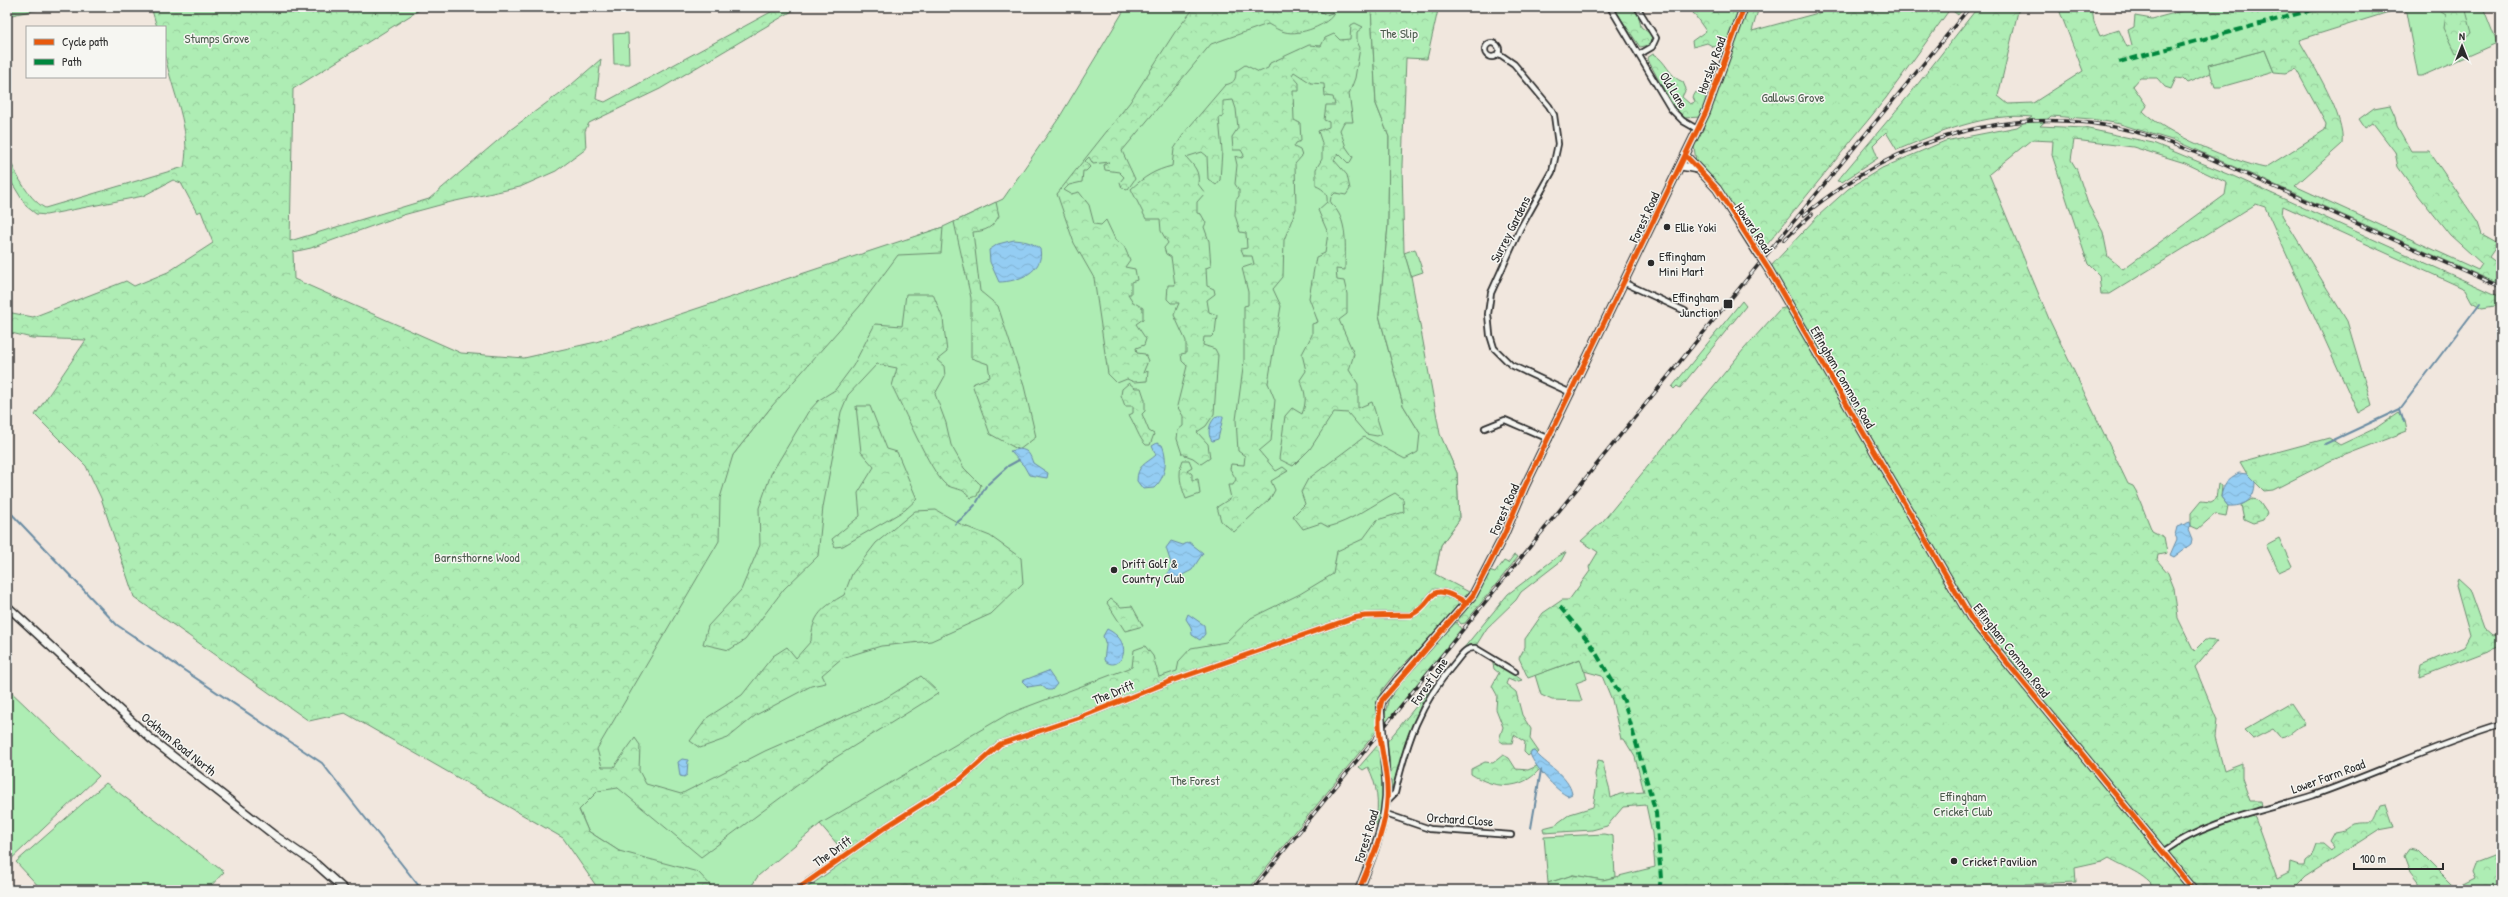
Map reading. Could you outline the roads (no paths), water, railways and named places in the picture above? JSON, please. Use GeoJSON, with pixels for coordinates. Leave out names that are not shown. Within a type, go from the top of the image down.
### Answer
{"type":"FeatureCollection","features":[{"type":"Feature","properties":{"kind":"street","name":"Old Lane"},"geometry":{"type":"LineString","coordinates":[[1610,7],[1640,54],[1671,109],[1683,121],[1697,129]]}},
{"type":"Feature","properties":{"kind":"street"},"geometry":{"type":"LineString","coordinates":[[1637,7],[1656,38],[1652,47],[1640,54]]}},
{"type":"Feature","properties":{"kind":"street","name":"Horsley Road"},"geometry":{"type":"LineString","coordinates":[[1697,129],[1706,112],[1744,7]]}},
{"type":"Feature","properties":{"kind":"street","name":"Surrey Gardens"},"geometry":{"type":"LineString","coordinates":[[1498,54],[1514,64],[1549,106],[1554,115],[1558,144],[1552,172],[1520,229],[1492,293],[1488,314],[1490,335],[1494,348],[1512,364],[1571,393]]}},
{"type":"Feature","properties":{"kind":"street","name":"Forest Road"},"geometry":{"type":"LineString","coordinates":[[1359,890],[1386,814],[1388,800],[1380,726],[1380,707],[1382,700],[1397,681],[1467,603],[1504,535],[1526,486],[1550,440],[1571,393],[1686,156],[1697,129]]}},
{"type":"Feature","properties":{"kind":"street","name":"Howard Road"},"geometry":{"type":"LineString","coordinates":[[1686,156],[1717,189],[1797,319]]}},
{"type":"Feature","properties":{"kind":"street"},"geometry":{"type":"LineString","coordinates":[[1681,166],[1697,169]]}},
{"type":"Feature","properties":{"kind":"street"},"geometry":{"type":"LineString","coordinates":[[1625,283],[1685,311]]}},
{"type":"Feature","properties":{"kind":"street","name":"Effingham Common Road"},"geometry":{"type":"LineString","coordinates":[[1797,319],[1972,620],[2164,851],[2194,890]]}},
{"type":"Feature","properties":{"kind":"street"},"geometry":{"type":"LineString","coordinates":[[1485,428],[1505,420],[1550,440]]}},
{"type":"Feature","properties":{"kind":"street","name":"The Drift"},"geometry":{"type":"LineString","coordinates":[[796,890],[887,826],[960,780],[1000,744],[1078,718],[1171,680],[1353,618],[1370,615],[1411,615],[1434,594],[1440,592],[1452,595],[1467,603]]}},
{"type":"Feature","properties":{"kind":"street","name":"Ockham Road North"},"geometry":{"type":"LineString","coordinates":[[7,606],[152,739],[274,835],[316,864],[345,890]]}},
{"type":"Feature","properties":{"kind":"street","name":"Forest Lane"},"geometry":{"type":"LineString","coordinates":[[1388,800],[1395,794],[1421,710],[1441,679],[1464,652],[1472,648],[1478,649],[1515,672]]}},
{"type":"Feature","properties":{"kind":"street","name":"Lower Farm Road"},"geometry":{"type":"LineString","coordinates":[[2164,851],[2197,833],[2247,814],[2314,794],[2445,743],[2501,725]]}},
{"type":"Feature","properties":{"kind":"street","name":"Orchard Close"},"geometry":{"type":"LineString","coordinates":[[1386,814],[1430,829],[1512,835]]}},
{"type":"Feature","properties":{"kind":"water"},"geometry":{"type":"Polygon","coordinates":[[[1014,240],[1028,242],[1040,249],[1038,263],[1034,269],[1022,277],[1014,280],[999,282],[990,262],[989,250],[998,244],[1014,240]]]}},
{"type":"Feature","properties":{"kind":"water"},"geometry":{"type":"Polygon","coordinates":[[[1217,416],[1223,416],[1223,418],[1218,439],[1212,441],[1209,431],[1212,421],[1217,416]]]}},
{"type":"Feature","properties":{"kind":"water"},"geometry":{"type":"Polygon","coordinates":[[[1157,443],[1162,445],[1164,450],[1165,468],[1161,479],[1154,488],[1143,489],[1137,481],[1137,476],[1140,468],[1156,455],[1152,446],[1157,443]]]}},
{"type":"Feature","properties":{"kind":"water"},"geometry":{"type":"Polygon","coordinates":[[[1019,449],[1027,452],[1033,463],[1048,473],[1047,478],[1029,475],[1024,466],[1010,451],[1019,449]]]}},
{"type":"Feature","properties":{"kind":"water"},"geometry":{"type":"Polygon","coordinates":[[[2239,473],[2247,474],[2255,482],[2253,493],[2251,498],[2244,504],[2228,506],[2221,497],[2223,489],[2226,482],[2231,477],[2239,473]]]}},
{"type":"Feature","properties":{"kind":"water"},"geometry":{"type":"Polygon","coordinates":[[[2190,522],[2191,526],[2188,529],[2192,539],[2191,544],[2174,557],[2170,555],[2177,539],[2175,535],[2177,527],[2190,522]]]}},
{"type":"Feature","properties":{"kind":"water"},"geometry":{"type":"Polygon","coordinates":[[[1171,541],[1183,545],[1189,542],[1203,553],[1192,570],[1175,579],[1167,575],[1172,566],[1166,548],[1171,541]]]}},
{"type":"Feature","properties":{"kind":"water"},"geometry":{"type":"Polygon","coordinates":[[[1188,614],[1204,625],[1205,634],[1200,640],[1192,635],[1191,627],[1186,619],[1188,614]]]}},
{"type":"Feature","properties":{"kind":"water"},"geometry":{"type":"Polygon","coordinates":[[[1107,629],[1116,635],[1122,642],[1124,649],[1123,656],[1120,661],[1115,664],[1110,664],[1104,660],[1106,645],[1103,636],[1107,629]]]}},
{"type":"Feature","properties":{"kind":"water"},"geometry":{"type":"Polygon","coordinates":[[[1048,671],[1057,684],[1052,690],[1047,690],[1041,685],[1028,687],[1022,681],[1048,671]]]}},
{"type":"Feature","properties":{"kind":"water"},"geometry":{"type":"Polygon","coordinates":[[[1534,751],[1562,776],[1572,794],[1568,796],[1563,794],[1545,777],[1531,757],[1530,752],[1534,751]]]}},
{"type":"Feature","properties":{"kind":"water"},"geometry":{"type":"Polygon","coordinates":[[[682,759],[688,760],[687,775],[684,777],[680,776],[678,762],[682,759]]]}},
{"type":"Feature","properties":{"kind":"waterway"},"geometry":{"type":"LineString","coordinates":[[2404,422],[2400,409],[2480,303]]}},
{"type":"Feature","properties":{"kind":"waterway"},"geometry":{"type":"LineString","coordinates":[[2325,444],[2400,409]]}},
{"type":"Feature","properties":{"kind":"waterway"},"geometry":{"type":"LineString","coordinates":[[1008,466],[1019,460]]}},
{"type":"Feature","properties":{"kind":"waterway"},"geometry":{"type":"LineString","coordinates":[[988,484],[1007,467]]}},
{"type":"Feature","properties":{"kind":"waterway"},"geometry":{"type":"LineString","coordinates":[[977,502],[986,486]]}},
{"type":"Feature","properties":{"kind":"waterway"},"geometry":{"type":"LineString","coordinates":[[955,524],[975,505]]}},
{"type":"Feature","properties":{"kind":"waterway"},"geometry":{"type":"LineString","coordinates":[[7,509],[117,625],[322,763],[422,890]]}},
{"type":"Feature","properties":{"kind":"waterway"},"geometry":{"type":"LineString","coordinates":[[1531,828],[1541,770]]}},
{"type":"Feature","properties":{"kind":"railway"},"geometry":{"type":"LineString","coordinates":[[1252,890],[1776,243],[1970,7]]}},
{"type":"Feature","properties":{"kind":"railway"},"geometry":{"type":"LineString","coordinates":[[1804,215],[1841,188],[1879,165],[1919,146],[1960,132],[2003,124],[2046,120],[2091,123],[2136,132],[2202,155],[2501,287]]}},
{"type":"Feature","properties":{"kind":"railway"},"geometry":{"type":"LineString","coordinates":[[1784,240],[1812,214]]}},
{"type":"Feature","properties":{"kind":"place","name":"Ellie Yoki"},"geometry":{"type":"Point","coordinates":[1667,227]}},
{"type":"Feature","properties":{"kind":"place","name":"Effingham Mini Mart"},"geometry":{"type":"Point","coordinates":[1651,263]}},
{"type":"Feature","properties":{"kind":"place","name":"Effingham Junction"},"geometry":{"type":"Point","coordinates":[1728,304]}},
{"type":"Feature","properties":{"kind":"place","name":"Drift Golf & Country Club"},"geometry":{"type":"Point","coordinates":[1114,570]}},
{"type":"Feature","properties":{"kind":"place","name":"Cricket Pavilion"},"geometry":{"type":"Point","coordinates":[1954,861]}},
{"type":"Feature","properties":{"kind":"park label","name":"The Slip"},"geometry":{"type":"Point","coordinates":[1399,33]}},
{"type":"Feature","properties":{"kind":"park label","name":"Stumps Grove"},"geometry":{"type":"Point","coordinates":[217,38]}},
{"type":"Feature","properties":{"kind":"park label","name":"Gallows Grove"},"geometry":{"type":"Point","coordinates":[1793,97]}},
{"type":"Feature","properties":{"kind":"park label","name":"Barnsthorne Wood"},"geometry":{"type":"Point","coordinates":[477,557]}},
{"type":"Feature","properties":{"kind":"park label","name":"The Forest"},"geometry":{"type":"Point","coordinates":[1195,780]}},
{"type":"Feature","properties":{"kind":"park label","name":"Effingham Cricket Club"},"geometry":{"type":"Point","coordinates":[1963,804]}}]}
